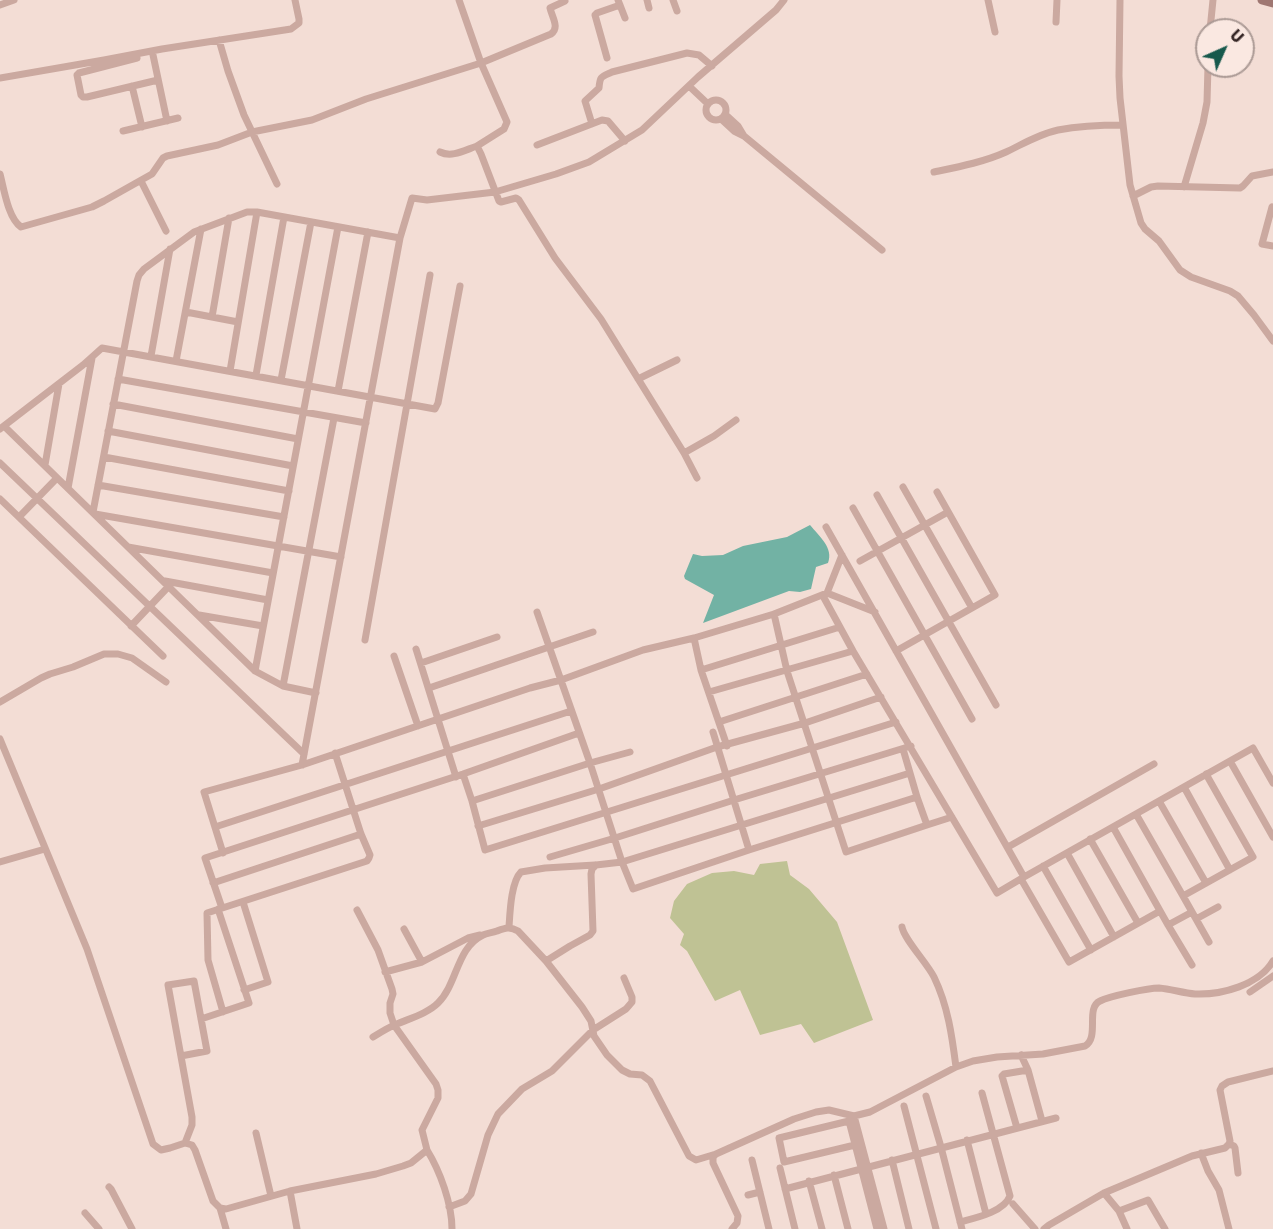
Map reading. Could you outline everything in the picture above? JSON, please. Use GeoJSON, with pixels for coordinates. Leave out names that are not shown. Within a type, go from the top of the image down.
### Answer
{"type":"FeatureCollection","features":[{"type":"Feature","properties":{"kind":"street"},"geometry":{"type":"LineString","coordinates":[[0,5],[14,0]]}},
{"type":"Feature","properties":{"kind":"street"},"geometry":{"type":"LineString","coordinates":[[0,78],[291,29],[299,23],[295,0]]}},
{"type":"Feature","properties":{"kind":"street"},"geometry":{"type":"LineString","coordinates":[[440,152],[450,155],[477,146],[507,126],[480,63],[459,0]]}},
{"type":"Feature","properties":{"kind":"street"},"geometry":{"type":"LineString","coordinates":[[673,0],[677,11]]}},
{"type":"Feature","properties":{"kind":"street"},"geometry":{"type":"LineString","coordinates":[[302,765],[400,238],[412,198],[427,200],[495,192],[589,162],[634,136],[653,121],[689,86],[776,10],[784,0]]}},
{"type":"Feature","properties":{"kind":"street"},"geometry":{"type":"LineString","coordinates":[[988,0],[995,32]]}},
{"type":"Feature","properties":{"kind":"street"},"geometry":{"type":"LineString","coordinates":[[1056,22],[1057,0]]}},
{"type":"Feature","properties":{"kind":"street"},"geometry":{"type":"LineString","coordinates":[[1120,0],[1119,76],[1123,125],[1132,196],[1142,226],[1159,241],[1180,270],[1191,277],[1238,296],[1273,341]]}},
{"type":"Feature","properties":{"kind":"street"},"geometry":{"type":"LineString","coordinates":[[1211,18],[1213,0]]}},
{"type":"Feature","properties":{"kind":"street"},"geometry":{"type":"LineString","coordinates":[[1262,0],[1273,3]]}},
{"type":"Feature","properties":{"kind":"street"},"geometry":{"type":"LineString","coordinates":[[0,174],[12,216],[21,227],[92,207],[141,181],[154,172],[167,156],[218,145],[252,132],[312,120],[372,97],[480,63],[554,32],[556,28],[550,8],[565,1]]}},
{"type":"Feature","properties":{"kind":"street"},"geometry":{"type":"LineString","coordinates":[[607,58],[595,15],[619,2],[625,18]]}},
{"type":"Feature","properties":{"kind":"street"},"geometry":{"type":"LineString","coordinates":[[219,40],[244,115],[277,184]]}},
{"type":"Feature","properties":{"kind":"street"},"geometry":{"type":"LineString","coordinates":[[158,80],[83,97],[77,75],[81,71],[153,55],[161,52],[162,49]]}},
{"type":"Feature","properties":{"kind":"street"},"geometry":{"type":"LineString","coordinates":[[592,124],[585,101],[599,88],[601,77],[612,72],[687,53],[699,55],[712,66]]}},
{"type":"Feature","properties":{"kind":"street"},"geometry":{"type":"LineString","coordinates":[[153,55],[167,121]]}},
{"type":"Feature","properties":{"kind":"street"},"geometry":{"type":"LineString","coordinates":[[1184,187],[1205,112],[1208,78]]}},
{"type":"Feature","properties":{"kind":"street"},"geometry":{"type":"LineString","coordinates":[[132,86],[142,127]]}},
{"type":"Feature","properties":{"kind":"street"},"geometry":{"type":"LineString","coordinates":[[689,86],[708,104]]}},
{"type":"Feature","properties":{"kind":"street"},"geometry":{"type":"LineString","coordinates":[[718,100],[726,109],[723,116],[716,120],[707,115],[708,104],[718,100]]}},
{"type":"Feature","properties":{"kind":"street"},"geometry":{"type":"LineString","coordinates":[[723,116],[734,131],[744,136],[882,250]]}},
{"type":"Feature","properties":{"kind":"street"},"geometry":{"type":"LineString","coordinates":[[123,131],[178,118]]}},
{"type":"Feature","properties":{"kind":"street"},"geometry":{"type":"LineString","coordinates":[[537,145],[606,120],[625,141]]}},
{"type":"Feature","properties":{"kind":"street"},"geometry":{"type":"LineString","coordinates":[[934,172],[1000,154],[1058,130],[1123,125]]}},
{"type":"Feature","properties":{"kind":"street"},"geometry":{"type":"LineString","coordinates":[[477,146],[499,201],[516,198],[519,200],[555,258],[601,320],[684,453],[697,478]]}},
{"type":"Feature","properties":{"kind":"street"},"geometry":{"type":"LineString","coordinates":[[1132,196],[1158,186],[1240,188],[1252,176],[1273,172]]}},
{"type":"Feature","properties":{"kind":"street"},"geometry":{"type":"LineString","coordinates":[[141,181],[166,231]]}},
{"type":"Feature","properties":{"kind":"street"},"geometry":{"type":"LineString","coordinates":[[1273,208],[1262,244],[1273,246]]}},
{"type":"Feature","properties":{"kind":"street"},"geometry":{"type":"LineString","coordinates":[[94,513],[137,281],[144,269],[194,232],[247,212],[258,212],[400,238]]}},
{"type":"Feature","properties":{"kind":"street"},"geometry":{"type":"LineString","coordinates":[[230,371],[258,212]]}},
{"type":"Feature","properties":{"kind":"street"},"geometry":{"type":"LineString","coordinates":[[256,375],[284,217]]}},
{"type":"Feature","properties":{"kind":"street"},"geometry":{"type":"LineString","coordinates":[[212,317],[229,218]]}},
{"type":"Feature","properties":{"kind":"street"},"geometry":{"type":"LineString","coordinates":[[281,380],[311,222]]}},
{"type":"Feature","properties":{"kind":"street"},"geometry":{"type":"LineString","coordinates":[[255,671],[338,227]]}},
{"type":"Feature","properties":{"kind":"street"},"geometry":{"type":"LineString","coordinates":[[176,361],[201,229]]}},
{"type":"Feature","properties":{"kind":"street"},"geometry":{"type":"LineString","coordinates":[[338,391],[368,232]]}},
{"type":"Feature","properties":{"kind":"street"},"geometry":{"type":"LineString","coordinates":[[151,356],[171,249]]}},
{"type":"Feature","properties":{"kind":"street"},"geometry":{"type":"LineString","coordinates":[[365,640],[430,275]]}},
{"type":"Feature","properties":{"kind":"street"},"geometry":{"type":"LineString","coordinates":[[316,693],[284,686],[255,671],[45,465],[2,427],[102,348],[435,409],[460,286]]}},
{"type":"Feature","properties":{"kind":"street"},"geometry":{"type":"LineString","coordinates":[[186,312],[238,322]]}},
{"type":"Feature","properties":{"kind":"street"},"geometry":{"type":"LineString","coordinates":[[68,488],[93,357]]}},
{"type":"Feature","properties":{"kind":"street"},"geometry":{"type":"LineString","coordinates":[[638,379],[677,360]]}},
{"type":"Feature","properties":{"kind":"street"},"geometry":{"type":"LineString","coordinates":[[118,379],[366,423]]}},
{"type":"Feature","properties":{"kind":"street"},"geometry":{"type":"LineString","coordinates":[[45,465],[59,384]]}},
{"type":"Feature","properties":{"kind":"street"},"geometry":{"type":"LineString","coordinates":[[114,404],[298,439]]}},
{"type":"Feature","properties":{"kind":"street"},"geometry":{"type":"LineString","coordinates":[[284,686],[334,418]]}},
{"type":"Feature","properties":{"kind":"street"},"geometry":{"type":"LineString","coordinates":[[684,453],[736,420]]}},
{"type":"Feature","properties":{"kind":"street"},"geometry":{"type":"LineString","coordinates":[[108,431],[293,466]]}},
{"type":"Feature","properties":{"kind":"street"},"geometry":{"type":"LineString","coordinates":[[104,457],[289,491]]}},
{"type":"Feature","properties":{"kind":"street"},"geometry":{"type":"LineString","coordinates":[[0,464],[304,754]]}},
{"type":"Feature","properties":{"kind":"street"},"geometry":{"type":"LineString","coordinates":[[19,517],[57,478]]}},
{"type":"Feature","properties":{"kind":"street"},"geometry":{"type":"LineString","coordinates":[[98,485],[284,517]]}},
{"type":"Feature","properties":{"kind":"street"},"geometry":{"type":"LineString","coordinates":[[903,487],[972,608]]}},
{"type":"Feature","properties":{"kind":"street"},"geometry":{"type":"LineString","coordinates":[[896,651],[995,596],[937,492]]}},
{"type":"Feature","properties":{"kind":"street"},"geometry":{"type":"LineString","coordinates":[[877,495],[996,705]]}},
{"type":"Feature","properties":{"kind":"street"},"geometry":{"type":"LineString","coordinates":[[0,499],[163,656]]}},
{"type":"Feature","properties":{"kind":"street"},"geometry":{"type":"LineString","coordinates":[[853,508],[972,719]]}},
{"type":"Feature","properties":{"kind":"street"},"geometry":{"type":"LineString","coordinates":[[860,561],[948,512]]}},
{"type":"Feature","properties":{"kind":"street"},"geometry":{"type":"LineString","coordinates":[[94,513],[341,557]]}},
{"type":"Feature","properties":{"kind":"street"},"geometry":{"type":"LineString","coordinates":[[826,527],[1008,847],[1069,962],[1160,910]]}},
{"type":"Feature","properties":{"kind":"street"},"geometry":{"type":"LineString","coordinates":[[128,547],[273,573]]}},
{"type":"Feature","properties":{"kind":"street"},"geometry":{"type":"LineString","coordinates":[[842,555],[825,595],[853,651],[896,722],[907,748],[952,817],[997,893],[1253,748],[1273,783]]}},
{"type":"Feature","properties":{"kind":"street"},"geometry":{"type":"LineString","coordinates":[[131,626],[166,584]]}},
{"type":"Feature","properties":{"kind":"street"},"geometry":{"type":"LineString","coordinates":[[166,584],[268,600]]}},
{"type":"Feature","properties":{"kind":"street"},"geometry":{"type":"LineString","coordinates":[[223,853],[204,792],[302,765],[530,688],[561,680],[643,650],[694,638],[774,614],[825,595],[875,612]]}},
{"type":"Feature","properties":{"kind":"street"},"geometry":{"type":"LineString","coordinates":[[537,612],[633,889],[917,797]]}},
{"type":"Feature","properties":{"kind":"street"},"geometry":{"type":"LineString","coordinates":[[774,614],[787,671],[846,852],[952,817]]}},
{"type":"Feature","properties":{"kind":"street"},"geometry":{"type":"LineString","coordinates":[[199,615],[263,626]]}},
{"type":"Feature","properties":{"kind":"street"},"geometry":{"type":"LineString","coordinates":[[701,670],[840,627]]}},
{"type":"Feature","properties":{"kind":"street"},"geometry":{"type":"LineString","coordinates":[[429,688],[593,633]]}},
{"type":"Feature","properties":{"kind":"street"},"geometry":{"type":"LineString","coordinates":[[421,663],[497,637]]}},
{"type":"Feature","properties":{"kind":"street"},"geometry":{"type":"LineString","coordinates":[[694,638],[701,670],[727,746]]}},
{"type":"Feature","properties":{"kind":"street"},"geometry":{"type":"LineString","coordinates":[[416,649],[448,751],[472,801],[485,850],[896,722]]}},
{"type":"Feature","properties":{"kind":"street"},"geometry":{"type":"LineString","coordinates":[[709,692],[853,651]]}},
{"type":"Feature","properties":{"kind":"street"},"geometry":{"type":"LineString","coordinates":[[0,702],[41,678],[73,668],[104,654],[118,654],[132,658],[166,682]]}},
{"type":"Feature","properties":{"kind":"street"},"geometry":{"type":"LineString","coordinates":[[394,656],[418,726]]}},
{"type":"Feature","properties":{"kind":"street"},"geometry":{"type":"LineString","coordinates":[[719,722],[867,674]]}},
{"type":"Feature","properties":{"kind":"street"},"geometry":{"type":"LineString","coordinates":[[478,826],[599,789],[717,747],[805,723],[881,697]]}},
{"type":"Feature","properties":{"kind":"street"},"geometry":{"type":"LineString","coordinates":[[215,827],[572,711]]}},
{"type":"Feature","properties":{"kind":"street"},"geometry":{"type":"LineString","coordinates":[[712,732],[749,850]]}},
{"type":"Feature","properties":{"kind":"street"},"geometry":{"type":"LineString","coordinates":[[201,1019],[249,1003],[205,858],[459,776],[579,734]]}},
{"type":"Feature","properties":{"kind":"street"},"geometry":{"type":"LineString","coordinates":[[0,740],[87,949],[153,1144],[158,1149],[166,1150],[185,1143],[192,1145],[213,1201],[220,1208],[226,1229]]}},
{"type":"Feature","properties":{"kind":"street"},"geometry":{"type":"LineString","coordinates":[[907,748],[910,773],[927,825]]}},
{"type":"Feature","properties":{"kind":"street"},"geometry":{"type":"LineString","coordinates":[[550,857],[907,748]]}},
{"type":"Feature","properties":{"kind":"street"},"geometry":{"type":"LineString","coordinates":[[472,801],[630,752]]}},
{"type":"Feature","properties":{"kind":"street"},"geometry":{"type":"LineString","coordinates":[[223,1012],[208,960],[207,913],[367,861],[369,858],[370,855],[335,753]]}},
{"type":"Feature","properties":{"kind":"street"},"geometry":{"type":"LineString","coordinates":[[1230,761],[1273,837]]}},
{"type":"Feature","properties":{"kind":"street"},"geometry":{"type":"LineString","coordinates":[[1008,847],[1154,764]]}},
{"type":"Feature","properties":{"kind":"street"},"geometry":{"type":"LineString","coordinates":[[509,927],[517,876],[521,872],[622,862],[910,773]]}},
{"type":"Feature","properties":{"kind":"street"},"geometry":{"type":"LineString","coordinates":[[1183,896],[1253,857],[1206,774]]}},
{"type":"Feature","properties":{"kind":"street"},"geometry":{"type":"LineString","coordinates":[[1184,787],[1230,870]]}},
{"type":"Feature","properties":{"kind":"street"},"geometry":{"type":"LineString","coordinates":[[1159,801],[1206,884]]}},
{"type":"Feature","properties":{"kind":"street"},"geometry":{"type":"LineString","coordinates":[[1136,814],[1209,942]]}},
{"type":"Feature","properties":{"kind":"street"},"geometry":{"type":"LineString","coordinates":[[1113,827],[1192,965]]}},
{"type":"Feature","properties":{"kind":"street"},"geometry":{"type":"LineString","coordinates":[[213,883],[361,834]]}},
{"type":"Feature","properties":{"kind":"street"},"geometry":{"type":"LineString","coordinates":[[1090,839],[1138,923]]}},
{"type":"Feature","properties":{"kind":"street"},"geometry":{"type":"LineString","coordinates":[[0,862],[45,849]]}},
{"type":"Feature","properties":{"kind":"street"},"geometry":{"type":"LineString","coordinates":[[1067,853],[1114,937]]}},
{"type":"Feature","properties":{"kind":"street"},"geometry":{"type":"LineString","coordinates":[[546,962],[590,935],[593,927],[591,873],[596,865]]}},
{"type":"Feature","properties":{"kind":"street"},"geometry":{"type":"LineString","coordinates":[[1043,866],[1091,950]]}},
{"type":"Feature","properties":{"kind":"street"},"geometry":{"type":"LineString","coordinates":[[243,902],[268,982],[244,990]]}},
{"type":"Feature","properties":{"kind":"street"},"geometry":{"type":"LineString","coordinates":[[1196,919],[1218,908]]}},
{"type":"Feature","properties":{"kind":"street"},"geometry":{"type":"LineString","coordinates":[[357,910],[378,950],[393,994],[390,1013],[394,1025],[438,1090],[438,1098],[422,1130],[427,1150],[436,1167],[449,1207],[452,1229]]}},
{"type":"Feature","properties":{"kind":"street"},"geometry":{"type":"LineString","coordinates":[[1168,925],[1192,912]]}},
{"type":"Feature","properties":{"kind":"street"},"geometry":{"type":"LineString","coordinates":[[385,972],[422,962],[468,938],[509,927],[518,931],[582,1007],[591,1021],[597,1041],[607,1055],[622,1070],[630,1074],[642,1075],[650,1081],[686,1152],[696,1160],[716,1154],[794,1119],[816,1112],[828,1110],[854,1116],[877,1109],[956,1067],[983,1058],[1043,1054],[1088,1045],[1091,1040],[1093,1011],[1096,1003],[1100,1001],[1158,988],[1194,994],[1219,992],[1252,981],[1264,973],[1273,961]]}},
{"type":"Feature","properties":{"kind":"street"},"geometry":{"type":"LineString","coordinates":[[902,927],[935,980],[949,1021],[956,1067]]}},
{"type":"Feature","properties":{"kind":"street"},"geometry":{"type":"LineString","coordinates":[[404,929],[422,962]]}},
{"type":"Feature","properties":{"kind":"street"},"geometry":{"type":"LineString","coordinates":[[373,1037],[440,1002],[451,984],[459,961],[470,945],[483,935]]}},
{"type":"Feature","properties":{"kind":"street"},"geometry":{"type":"LineString","coordinates":[[1250,992],[1273,976]]}},
{"type":"Feature","properties":{"kind":"street"},"geometry":{"type":"LineString","coordinates":[[449,1207],[465,1201],[471,1194],[488,1135],[498,1114],[522,1089],[552,1071],[593,1030],[621,1013],[632,1002],[624,978]]}},
{"type":"Feature","properties":{"kind":"street"},"geometry":{"type":"LineString","coordinates":[[181,1056],[207,1051],[195,981],[168,985],[192,1117],[192,1125],[185,1143]]}},
{"type":"Feature","properties":{"kind":"street"},"geometry":{"type":"LineString","coordinates":[[1021,1055],[1028,1070],[1042,1121]]}},
{"type":"Feature","properties":{"kind":"street"},"geometry":{"type":"LineString","coordinates":[[1017,1128],[1002,1076],[1028,1070]]}},
{"type":"Feature","properties":{"kind":"street"},"geometry":{"type":"LineString","coordinates":[[1044,1229],[1104,1193],[1201,1153],[1225,1148],[1230,1141],[1220,1090],[1222,1086],[1228,1082],[1273,1071]]}},
{"type":"Feature","properties":{"kind":"street"},"geometry":{"type":"LineString","coordinates":[[926,1096],[961,1226],[1006,1203],[1010,1196],[982,1093]]}},
{"type":"Feature","properties":{"kind":"street"},"geometry":{"type":"LineString","coordinates":[[904,1106],[936,1229]]}},
{"type":"Feature","properties":{"kind":"street"},"geometry":{"type":"LineString","coordinates":[[854,1116],[877,1229]]}},
{"type":"Feature","properties":{"kind":"street"},"geometry":{"type":"LineString","coordinates":[[785,1189],[1056,1118]]}},
{"type":"Feature","properties":{"kind":"street"},"geometry":{"type":"LineString","coordinates":[[855,1144],[784,1162],[779,1138],[849,1121],[884,1229]]}},
{"type":"Feature","properties":{"kind":"street"},"geometry":{"type":"LineString","coordinates":[[256,1133],[271,1196]]}},
{"type":"Feature","properties":{"kind":"street"},"geometry":{"type":"LineString","coordinates":[[967,1140],[986,1215]]}},
{"type":"Feature","properties":{"kind":"street"},"geometry":{"type":"LineString","coordinates":[[1229,1144],[1235,1148],[1238,1173]]}},
{"type":"Feature","properties":{"kind":"street"},"geometry":{"type":"LineString","coordinates":[[220,1208],[226,1209],[290,1191],[375,1174],[411,1163],[427,1150]]}},
{"type":"Feature","properties":{"kind":"street"},"geometry":{"type":"LineString","coordinates":[[1201,1153],[1219,1190],[1229,1229]]}},
{"type":"Feature","properties":{"kind":"street"},"geometry":{"type":"LineString","coordinates":[[716,1154],[713,1157],[713,1163],[738,1216],[737,1223],[732,1229]]}},
{"type":"Feature","properties":{"kind":"street"},"geometry":{"type":"LineString","coordinates":[[752,1160],[767,1228]]}},
{"type":"Feature","properties":{"kind":"street"},"geometry":{"type":"LineString","coordinates":[[892,1160],[909,1229]]}},
{"type":"Feature","properties":{"kind":"street"},"geometry":{"type":"LineString","coordinates":[[780,1168],[795,1229]]}},
{"type":"Feature","properties":{"kind":"street"},"geometry":{"type":"LineString","coordinates":[[834,1175],[848,1229]]}},
{"type":"Feature","properties":{"kind":"street"},"geometry":{"type":"LineString","coordinates":[[809,1181],[822,1229]]}},
{"type":"Feature","properties":{"kind":"street"},"geometry":{"type":"LineString","coordinates":[[109,1187],[132,1229]]}},
{"type":"Feature","properties":{"kind":"street"},"geometry":{"type":"LineString","coordinates":[[290,1191],[297,1229]]}},
{"type":"Feature","properties":{"kind":"street"},"geometry":{"type":"LineString","coordinates":[[748,1195],[760,1192]]}},
{"type":"Feature","properties":{"kind":"street"},"geometry":{"type":"LineString","coordinates":[[1104,1193],[1119,1211],[1127,1229]]}},
{"type":"Feature","properties":{"kind":"street"},"geometry":{"type":"LineString","coordinates":[[1119,1211],[1148,1200],[1165,1229]]}},
{"type":"Feature","properties":{"kind":"street"},"geometry":{"type":"LineString","coordinates":[[1013,1204],[1035,1229]]}},
{"type":"Feature","properties":{"kind":"street"},"geometry":{"type":"LineString","coordinates":[[85,1213],[99,1229]]}},
{"type":"Feature","properties":{"kind":"green space"},"geometry":{"type":"Polygon","coordinates":[[[787,861],[790,875],[809,889],[837,922],[873,1020],[814,1043],[801,1024],[760,1035],[740,990],[715,1001],[687,951],[680,945],[684,934],[670,918],[674,901],[687,884],[712,873],[734,871],[754,875],[760,864],[787,861]]]}},
{"type":"Feature","properties":{"kind":"water"},"geometry":{"type":"Polygon","coordinates":[[[810,525],[825,542],[829,552],[828,563],[816,567],[811,589],[800,592],[789,591],[703,623],[714,595],[685,579],[684,576],[693,554],[723,555],[743,546],[787,537],[810,525]]]}}]}
